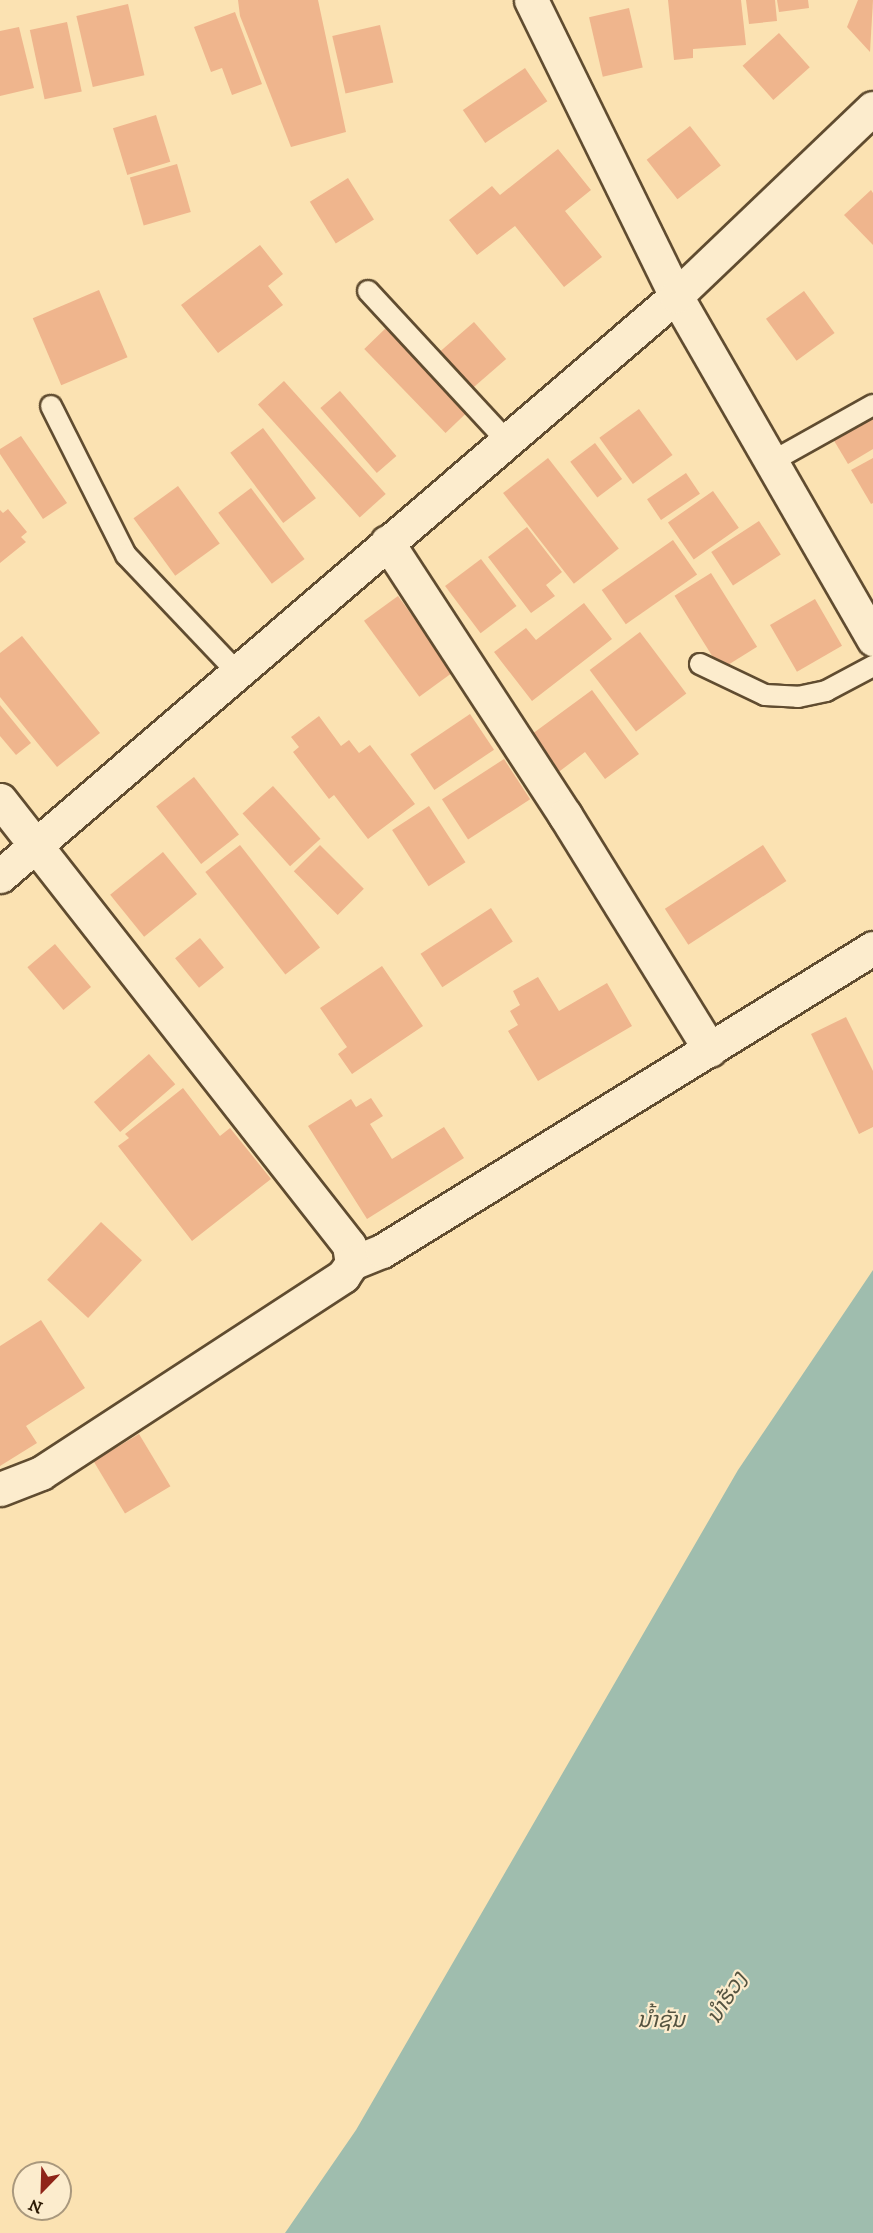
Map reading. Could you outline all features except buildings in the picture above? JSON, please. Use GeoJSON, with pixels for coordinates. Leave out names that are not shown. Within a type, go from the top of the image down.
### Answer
{"type":"FeatureCollection","features":[{"type":"Feature","properties":{"kind":"street"},"geometry":{"type":"LineString","coordinates":[[531,0],[676,296],[873,639]]}},
{"type":"Feature","properties":{"kind":"street"},"geometry":{"type":"LineString","coordinates":[[0,876],[34,844],[676,296],[873,108]]}},
{"type":"Feature","properties":{"kind":"street"},"geometry":{"type":"LineString","coordinates":[[387,542],[565,815],[710,1050]]}},
{"type":"Feature","properties":{"kind":"street"},"geometry":{"type":"LineString","coordinates":[[0,800],[349,1245],[352,1263]]}},
{"type":"Feature","properties":{"kind":"street"},"geometry":{"type":"LineString","coordinates":[[0,1489],[41,1473],[343,1276],[352,1263],[382,1251],[873,948]]}},
{"type":"Feature","properties":{"kind":"lane"},"geometry":{"type":"LineString","coordinates":[[368,291],[506,440]]}},
{"type":"Feature","properties":{"kind":"lane"},"geometry":{"type":"LineString","coordinates":[[771,462],[873,405]]}},
{"type":"Feature","properties":{"kind":"lane"},"geometry":{"type":"LineString","coordinates":[[51,406],[126,555],[236,671]]}},
{"type":"Feature","properties":{"kind":"lane"},"geometry":{"type":"LineString","coordinates":[[700,664],[765,695],[798,697],[826,691],[873,666]]}},
{"type":"Feature","properties":{"kind":"water","name":"ນ້ຳຊັນ"},"geometry":{"type":"Polygon","coordinates":[[[873,1270],[873,2233],[285,2233],[356,2130],[738,1470],[873,1270]]]}},
{"type":"Feature","properties":{"kind":"water label","name":"ນຳ້ຮວງ"},"geometry":{"type":"Point","coordinates":[727,1998]}}]}
